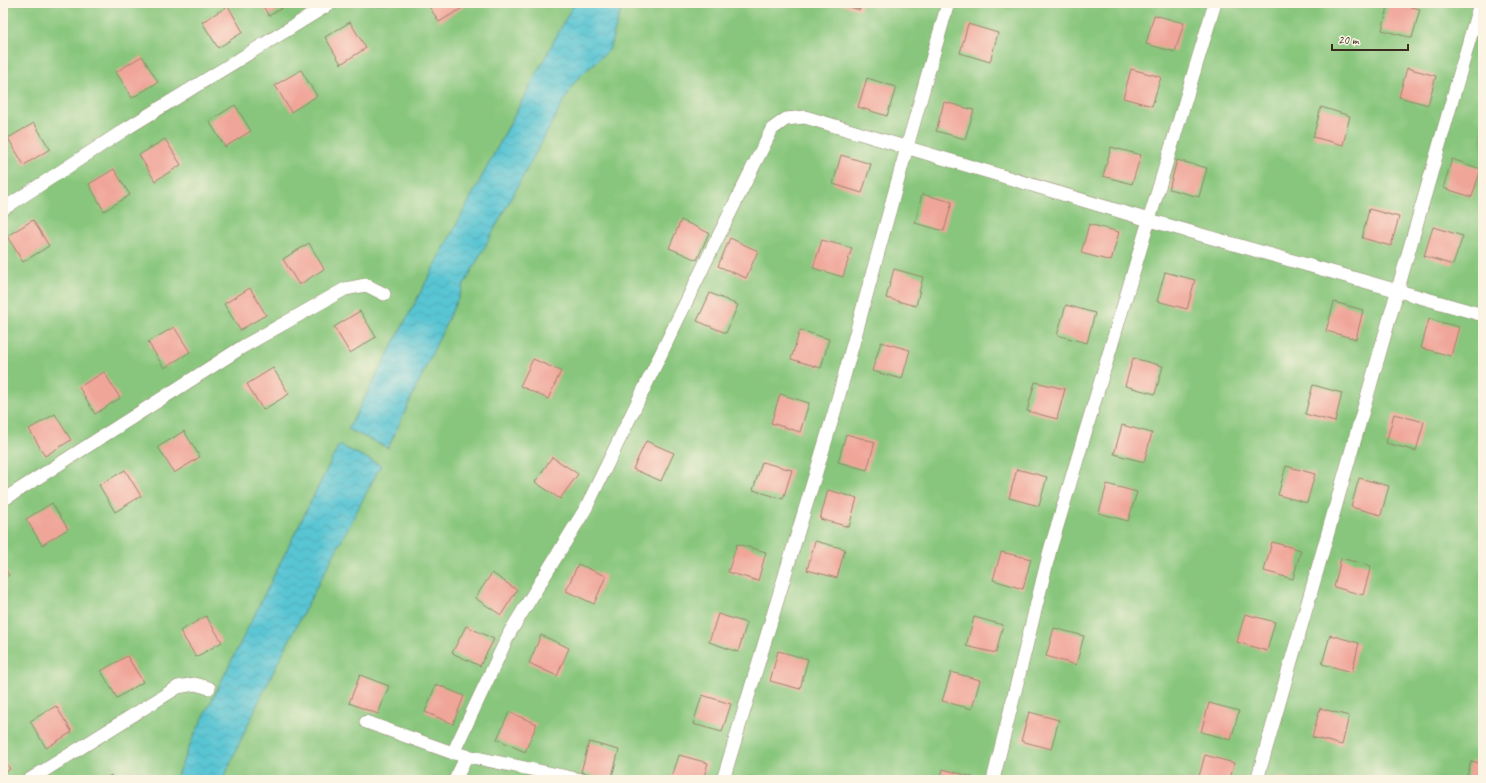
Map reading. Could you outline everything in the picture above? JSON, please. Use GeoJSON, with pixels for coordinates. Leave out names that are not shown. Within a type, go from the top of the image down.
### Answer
{"type":"FeatureCollection","features":[{"type":"Feature","properties":{"kind":"lane"},"geometry":{"type":"LineString","coordinates":[[3,209],[129,127],[331,3]]}},
{"type":"Feature","properties":{"kind":"lane"},"geometry":{"type":"LineString","coordinates":[[723,780],[834,413],[948,3]]}},
{"type":"Feature","properties":{"kind":"lane"},"geometry":{"type":"LineString","coordinates":[[993,780],[1050,550],[1148,220],[1215,3]]}},
{"type":"Feature","properties":{"kind":"lane"},"geometry":{"type":"LineString","coordinates":[[1258,780],[1480,3]]}},
{"type":"Feature","properties":{"kind":"lane"},"geometry":{"type":"LineString","coordinates":[[453,753],[510,632],[586,508],[772,129],[786,119],[805,117],[1148,220],[1483,315]]}},
{"type":"Feature","properties":{"kind":"lane"},"geometry":{"type":"LineString","coordinates":[[3,500],[244,346],[345,289],[366,284],[384,294]]}},
{"type":"Feature","properties":{"kind":"lane"},"geometry":{"type":"LineString","coordinates":[[29,780],[178,687],[195,684],[209,688]]}},
{"type":"Feature","properties":{"kind":"lane"},"geometry":{"type":"LineString","coordinates":[[366,722],[453,753],[532,775],[582,780]]}},
{"type":"Feature","properties":{"kind":"lane"},"geometry":{"type":"LineString","coordinates":[[455,780],[467,756]]}},
{"type":"Feature","properties":{"kind":"green space"},"geometry":{"type":"Polygon","coordinates":[[[3,3],[1483,3],[1483,780],[3,780],[3,3]]]}},
{"type":"Feature","properties":{"kind":"water"},"geometry":{"type":"Polygon","coordinates":[[[574,3],[623,3],[609,50],[575,81],[465,283],[388,448],[348,429],[574,3]]]}},
{"type":"Feature","properties":{"kind":"water"},"geometry":{"type":"Polygon","coordinates":[[[339,445],[381,465],[279,660],[223,780],[175,780],[192,740],[339,445]]]}},
{"type":"Feature","properties":{"kind":"building"},"geometry":{"type":"Polygon","coordinates":[[[261,3],[290,3],[269,16],[261,3]]]}},
{"type":"Feature","properties":{"kind":"building"},"geometry":{"type":"Polygon","coordinates":[[[427,3],[462,3],[464,7],[439,22],[427,3]]]}},
{"type":"Feature","properties":{"kind":"building"},"geometry":{"type":"Polygon","coordinates":[[[836,3],[862,3],[860,10],[836,3]]]}},
{"type":"Feature","properties":{"kind":"building"},"geometry":{"type":"Polygon","coordinates":[[[1389,3],[1396,3],[1420,9],[1412,38],[1382,30],[1389,3]]]}},
{"type":"Feature","properties":{"kind":"building"},"geometry":{"type":"Polygon","coordinates":[[[228,6],[243,32],[218,48],[202,22],[228,6]]]}},
{"type":"Feature","properties":{"kind":"building"},"geometry":{"type":"Polygon","coordinates":[[[1154,15],[1184,23],[1175,52],[1146,44],[1154,15]]]}},
{"type":"Feature","properties":{"kind":"building"},"geometry":{"type":"Polygon","coordinates":[[[350,22],[366,48],[341,64],[325,37],[350,22]]]}},
{"type":"Feature","properties":{"kind":"building"},"geometry":{"type":"Polygon","coordinates":[[[968,24],[998,33],[990,62],[960,53],[968,24]]]}},
{"type":"Feature","properties":{"kind":"building"},"geometry":{"type":"Polygon","coordinates":[[[142,56],[158,82],[132,98],[116,72],[142,56]]]}},
{"type":"Feature","properties":{"kind":"building"},"geometry":{"type":"Polygon","coordinates":[[[1407,68],[1436,76],[1428,105],[1399,97],[1407,68]]]}},
{"type":"Feature","properties":{"kind":"building"},"geometry":{"type":"Polygon","coordinates":[[[1131,69],[1161,77],[1152,106],[1123,98],[1131,69]]]}},
{"type":"Feature","properties":{"kind":"building"},"geometry":{"type":"Polygon","coordinates":[[[301,70],[317,96],[291,112],[275,85],[301,70]]]}},
{"type":"Feature","properties":{"kind":"building"},"geometry":{"type":"Polygon","coordinates":[[[867,78],[896,87],[887,116],[858,107],[867,78]]]}},
{"type":"Feature","properties":{"kind":"building"},"geometry":{"type":"Polygon","coordinates":[[[944,102],[974,110],[965,139],[936,131],[944,102]]]}},
{"type":"Feature","properties":{"kind":"building"},"geometry":{"type":"Polygon","coordinates":[[[235,105],[251,131],[225,147],[209,121],[235,105]]]}},
{"type":"Feature","properties":{"kind":"building"},"geometry":{"type":"Polygon","coordinates":[[[1321,107],[1350,116],[1343,145],[1313,137],[1321,107]]]}},
{"type":"Feature","properties":{"kind":"building"},"geometry":{"type":"Polygon","coordinates":[[[34,123],[50,149],[24,165],[8,138],[34,123]]]}},
{"type":"Feature","properties":{"kind":"building"},"geometry":{"type":"Polygon","coordinates":[[[165,139],[181,165],[155,181],[139,155],[165,139]]]}},
{"type":"Feature","properties":{"kind":"building"},"geometry":{"type":"Polygon","coordinates":[[[1111,147],[1141,155],[1132,184],[1103,176],[1111,147]]]}},
{"type":"Feature","properties":{"kind":"building"},"geometry":{"type":"Polygon","coordinates":[[[841,155],[871,164],[862,193],[833,184],[841,155]]]}},
{"type":"Feature","properties":{"kind":"building"},"geometry":{"type":"Polygon","coordinates":[[[1452,159],[1481,169],[1472,197],[1443,188],[1452,159]]]}},
{"type":"Feature","properties":{"kind":"building"},"geometry":{"type":"Polygon","coordinates":[[[1177,160],[1207,168],[1199,197],[1169,189],[1177,160]]]}},
{"type":"Feature","properties":{"kind":"building"},"geometry":{"type":"Polygon","coordinates":[[[114,169],[130,195],[104,211],[89,184],[114,169]]]}},
{"type":"Feature","properties":{"kind":"building"},"geometry":{"type":"Polygon","coordinates":[[[922,194],[952,202],[944,231],[915,223],[922,194]]]}},
{"type":"Feature","properties":{"kind":"building"},"geometry":{"type":"Polygon","coordinates":[[[1369,209],[1399,217],[1391,246],[1362,238],[1369,209]]]}},
{"type":"Feature","properties":{"kind":"building"},"geometry":{"type":"Polygon","coordinates":[[[33,220],[49,246],[23,262],[7,236],[33,220]]]}},
{"type":"Feature","properties":{"kind":"building"},"geometry":{"type":"Polygon","coordinates":[[[681,220],[709,233],[697,260],[669,248],[681,220]]]}},
{"type":"Feature","properties":{"kind":"building"},"geometry":{"type":"Polygon","coordinates":[[[1089,224],[1119,232],[1111,261],[1081,253],[1089,224]]]}},
{"type":"Feature","properties":{"kind":"building"},"geometry":{"type":"Polygon","coordinates":[[[1433,227],[1463,236],[1453,265],[1424,256],[1433,227]]]}},
{"type":"Feature","properties":{"kind":"building"},"geometry":{"type":"Polygon","coordinates":[[[730,238],[758,251],[746,278],[718,266],[730,238]]]}},
{"type":"Feature","properties":{"kind":"building"},"geometry":{"type":"Polygon","coordinates":[[[822,240],[852,248],[843,277],[813,268],[822,240]]]}},
{"type":"Feature","properties":{"kind":"building"},"geometry":{"type":"Polygon","coordinates":[[[309,243],[324,269],[299,285],[283,259],[309,243]]]}},
{"type":"Feature","properties":{"kind":"building"},"geometry":{"type":"Polygon","coordinates":[[[894,269],[923,277],[916,306],[886,298],[894,269]]]}},
{"type":"Feature","properties":{"kind":"building"},"geometry":{"type":"Polygon","coordinates":[[[1165,272],[1195,280],[1187,309],[1157,301],[1165,272]]]}},
{"type":"Feature","properties":{"kind":"building"},"geometry":{"type":"Polygon","coordinates":[[[250,288],[266,315],[240,330],[224,304],[250,288]]]}},
{"type":"Feature","properties":{"kind":"building"},"geometry":{"type":"Polygon","coordinates":[[[710,293],[738,305],[726,333],[697,321],[710,293]]]}},
{"type":"Feature","properties":{"kind":"building"},"geometry":{"type":"Polygon","coordinates":[[[1334,302],[1363,310],[1356,339],[1326,331],[1334,302]]]}},
{"type":"Feature","properties":{"kind":"building"},"geometry":{"type":"Polygon","coordinates":[[[1066,305],[1095,313],[1087,343],[1057,335],[1066,305]]]}},
{"type":"Feature","properties":{"kind":"building"},"geometry":{"type":"Polygon","coordinates":[[[360,311],[376,337],[350,353],[334,327],[360,311]]]}},
{"type":"Feature","properties":{"kind":"building"},"geometry":{"type":"Polygon","coordinates":[[[1429,319],[1459,327],[1451,356],[1421,348],[1429,319]]]}},
{"type":"Feature","properties":{"kind":"building"},"geometry":{"type":"Polygon","coordinates":[[[174,327],[190,352],[164,368],[148,342],[174,327]]]}},
{"type":"Feature","properties":{"kind":"building"},"geometry":{"type":"Polygon","coordinates":[[[800,330],[829,339],[821,368],[791,359],[800,330]]]}},
{"type":"Feature","properties":{"kind":"building"},"geometry":{"type":"Polygon","coordinates":[[[881,342],[910,350],[902,379],[872,371],[881,342]]]}},
{"type":"Feature","properties":{"kind":"building"},"geometry":{"type":"Polygon","coordinates":[[[1133,358],[1163,366],[1155,394],[1125,386],[1133,358]]]}},
{"type":"Feature","properties":{"kind":"building"},"geometry":{"type":"Polygon","coordinates":[[[533,359],[561,371],[548,399],[520,386],[533,359]]]}},
{"type":"Feature","properties":{"kind":"building"},"geometry":{"type":"Polygon","coordinates":[[[273,368],[289,394],[263,410],[247,384],[273,368]]]}},
{"type":"Feature","properties":{"kind":"building"},"geometry":{"type":"Polygon","coordinates":[[[104,372],[120,398],[95,414],[79,387],[104,372]]]}},
{"type":"Feature","properties":{"kind":"building"},"geometry":{"type":"Polygon","coordinates":[[[1035,382],[1065,389],[1057,419],[1027,411],[1035,382]]]}},
{"type":"Feature","properties":{"kind":"building"},"geometry":{"type":"Polygon","coordinates":[[[1313,385],[1342,393],[1335,422],[1305,414],[1313,385]]]}},
{"type":"Feature","properties":{"kind":"building"},"geometry":{"type":"Polygon","coordinates":[[[780,394],[809,403],[800,432],[771,423],[780,394]]]}},
{"type":"Feature","properties":{"kind":"building"},"geometry":{"type":"Polygon","coordinates":[[[55,414],[71,440],[45,456],[29,429],[55,414]]]}},
{"type":"Feature","properties":{"kind":"building"},"geometry":{"type":"Polygon","coordinates":[[[1394,414],[1424,422],[1416,451],[1386,443],[1394,414]]]}},
{"type":"Feature","properties":{"kind":"building"},"geometry":{"type":"Polygon","coordinates":[[[1122,425],[1152,433],[1144,462],[1114,454],[1122,425]]]}},
{"type":"Feature","properties":{"kind":"building"},"geometry":{"type":"Polygon","coordinates":[[[184,431],[200,457],[174,473],[158,447],[184,431]]]}},
{"type":"Feature","properties":{"kind":"building"},"geometry":{"type":"Polygon","coordinates":[[[846,434],[875,442],[867,470],[838,462],[846,434]]]}},
{"type":"Feature","properties":{"kind":"building"},"geometry":{"type":"Polygon","coordinates":[[[646,441],[674,453],[661,481],[633,469],[646,441]]]}},
{"type":"Feature","properties":{"kind":"building"},"geometry":{"type":"Polygon","coordinates":[[[552,457],[578,474],[560,499],[535,482],[552,457]]]}},
{"type":"Feature","properties":{"kind":"building"},"geometry":{"type":"Polygon","coordinates":[[[762,462],[792,470],[783,499],[753,490],[762,462]]]}},
{"type":"Feature","properties":{"kind":"building"},"geometry":{"type":"Polygon","coordinates":[[[1286,466],[1315,474],[1307,503],[1278,495],[1286,466]]]}},
{"type":"Feature","properties":{"kind":"building"},"geometry":{"type":"Polygon","coordinates":[[[1017,469],[1047,477],[1039,506],[1009,498],[1017,469]]]}},
{"type":"Feature","properties":{"kind":"building"},"geometry":{"type":"Polygon","coordinates":[[[125,470],[141,496],[115,512],[99,485],[125,470]]]}},
{"type":"Feature","properties":{"kind":"building"},"geometry":{"type":"Polygon","coordinates":[[[1359,478],[1389,486],[1381,515],[1351,507],[1359,478]]]}},
{"type":"Feature","properties":{"kind":"building"},"geometry":{"type":"Polygon","coordinates":[[[1107,484],[1137,492],[1128,521],[1099,513],[1107,484]]]}},
{"type":"Feature","properties":{"kind":"building"},"geometry":{"type":"Polygon","coordinates":[[[828,490],[857,498],[849,527],[820,519],[828,490]]]}},
{"type":"Feature","properties":{"kind":"building"},"geometry":{"type":"Polygon","coordinates":[[[52,503],[68,529],[42,545],[26,519],[52,503]]]}},
{"type":"Feature","properties":{"kind":"building"},"geometry":{"type":"Polygon","coordinates":[[[815,541],[845,549],[837,578],[807,570],[815,541]]]}},
{"type":"Feature","properties":{"kind":"building"},"geometry":{"type":"Polygon","coordinates":[[[1272,542],[1301,550],[1293,579],[1264,571],[1272,542]]]}},
{"type":"Feature","properties":{"kind":"building"},"geometry":{"type":"Polygon","coordinates":[[[737,544],[766,552],[758,581],[728,572],[737,544]]]}},
{"type":"Feature","properties":{"kind":"building"},"geometry":{"type":"Polygon","coordinates":[[[1001,552],[1031,559],[1023,589],[993,580],[1001,552]]]}},
{"type":"Feature","properties":{"kind":"building"},"geometry":{"type":"Polygon","coordinates":[[[1341,558],[1371,566],[1363,595],[1334,587],[1341,558]]]}},
{"type":"Feature","properties":{"kind":"building"},"geometry":{"type":"Polygon","coordinates":[[[578,564],[606,576],[594,604],[566,591],[578,564]]]}},
{"type":"Feature","properties":{"kind":"building"},"geometry":{"type":"Polygon","coordinates":[[[3,565],[9,575],[3,579],[3,565]]]}},
{"type":"Feature","properties":{"kind":"building"},"geometry":{"type":"Polygon","coordinates":[[[492,573],[517,590],[501,615],[475,598],[492,573]]]}},
{"type":"Feature","properties":{"kind":"building"},"geometry":{"type":"Polygon","coordinates":[[[718,614],[747,623],[738,652],[709,642],[718,614]]]}},
{"type":"Feature","properties":{"kind":"building"},"geometry":{"type":"Polygon","coordinates":[[[1245,614],[1275,622],[1267,651],[1237,642],[1245,614]]]}},
{"type":"Feature","properties":{"kind":"building"},"geometry":{"type":"Polygon","coordinates":[[[206,616],[222,642],[196,657],[180,631],[206,616]]]}},
{"type":"Feature","properties":{"kind":"building"},"geometry":{"type":"Polygon","coordinates":[[[974,617],[1003,625],[996,653],[966,646],[974,617]]]}},
{"type":"Feature","properties":{"kind":"building"},"geometry":{"type":"Polygon","coordinates":[[[466,626],[494,639],[480,666],[452,653],[466,626]]]}},
{"type":"Feature","properties":{"kind":"building"},"geometry":{"type":"Polygon","coordinates":[[[1054,628],[1084,636],[1076,665],[1046,656],[1054,628]]]}},
{"type":"Feature","properties":{"kind":"building"},"geometry":{"type":"Polygon","coordinates":[[[541,635],[569,648],[557,676],[529,663],[541,635]]]}},
{"type":"Feature","properties":{"kind":"building"},"geometry":{"type":"Polygon","coordinates":[[[1330,635],[1359,643],[1352,672],[1322,664],[1330,635]]]}},
{"type":"Feature","properties":{"kind":"building"},"geometry":{"type":"Polygon","coordinates":[[[778,651],[808,659],[800,689],[770,681],[778,651]]]}},
{"type":"Feature","properties":{"kind":"building"},"geometry":{"type":"Polygon","coordinates":[[[127,656],[143,682],[117,698],[101,671],[127,656]]]}},
{"type":"Feature","properties":{"kind":"building"},"geometry":{"type":"Polygon","coordinates":[[[951,672],[980,680],[972,709],[942,701],[951,672]]]}},
{"type":"Feature","properties":{"kind":"building"},"geometry":{"type":"Polygon","coordinates":[[[360,675],[389,686],[378,714],[349,703],[360,675]]]}},
{"type":"Feature","properties":{"kind":"building"},"geometry":{"type":"Polygon","coordinates":[[[436,684],[464,696],[453,724],[425,712],[436,684]]]}},
{"type":"Feature","properties":{"kind":"building"},"geometry":{"type":"Polygon","coordinates":[[[702,695],[731,704],[722,732],[693,724],[702,695]]]}},
{"type":"Feature","properties":{"kind":"building"},"geometry":{"type":"Polygon","coordinates":[[[1209,703],[1239,711],[1231,740],[1201,732],[1209,703]]]}},
{"type":"Feature","properties":{"kind":"building"},"geometry":{"type":"Polygon","coordinates":[[[56,706],[72,732],[46,748],[30,721],[56,706]]]}},
{"type":"Feature","properties":{"kind":"building"},"geometry":{"type":"Polygon","coordinates":[[[1320,708],[1349,716],[1342,745],[1312,737],[1320,708]]]}},
{"type":"Feature","properties":{"kind":"building"},"geometry":{"type":"Polygon","coordinates":[[[509,712],[537,724],[525,752],[497,739],[509,712]]]}},
{"type":"Feature","properties":{"kind":"building"},"geometry":{"type":"Polygon","coordinates":[[[1029,712],[1059,720],[1051,749],[1021,741],[1029,712]]]}},
{"type":"Feature","properties":{"kind":"building"},"geometry":{"type":"Polygon","coordinates":[[[589,742],[619,750],[611,780],[581,772],[589,742]]]}},
{"type":"Feature","properties":{"kind":"building"},"geometry":{"type":"Polygon","coordinates":[[[679,755],[708,763],[703,780],[671,780],[679,755]]]}},
{"type":"Feature","properties":{"kind":"building"},"geometry":{"type":"Polygon","coordinates":[[[1205,755],[1234,763],[1230,780],[1198,780],[1205,755]]]}},
{"type":"Feature","properties":{"kind":"building"},"geometry":{"type":"Polygon","coordinates":[[[3,757],[10,769],[3,774],[3,757]]]}},
{"type":"Feature","properties":{"kind":"building"},"geometry":{"type":"Polygon","coordinates":[[[1471,761],[1483,764],[1483,780],[1466,780],[1471,761]]]}},
{"type":"Feature","properties":{"kind":"building"},"geometry":{"type":"Polygon","coordinates":[[[943,769],[973,777],[972,780],[940,780],[943,769]]]}},
{"type":"Feature","properties":{"kind":"building"},"geometry":{"type":"Polygon","coordinates":[[[111,775],[114,780],[103,780],[111,775]]]}},
{"type":"Feature","properties":{"kind":"building"},"geometry":{"type":"Polygon","coordinates":[[[1277,776],[1291,779],[1291,780],[1276,780],[1277,776]]]}},
{"type":"Feature","properties":{"kind":"building"},"geometry":{"type":"Polygon","coordinates":[[[748,777],[759,779],[759,780],[747,780],[748,777]]]}}]}
